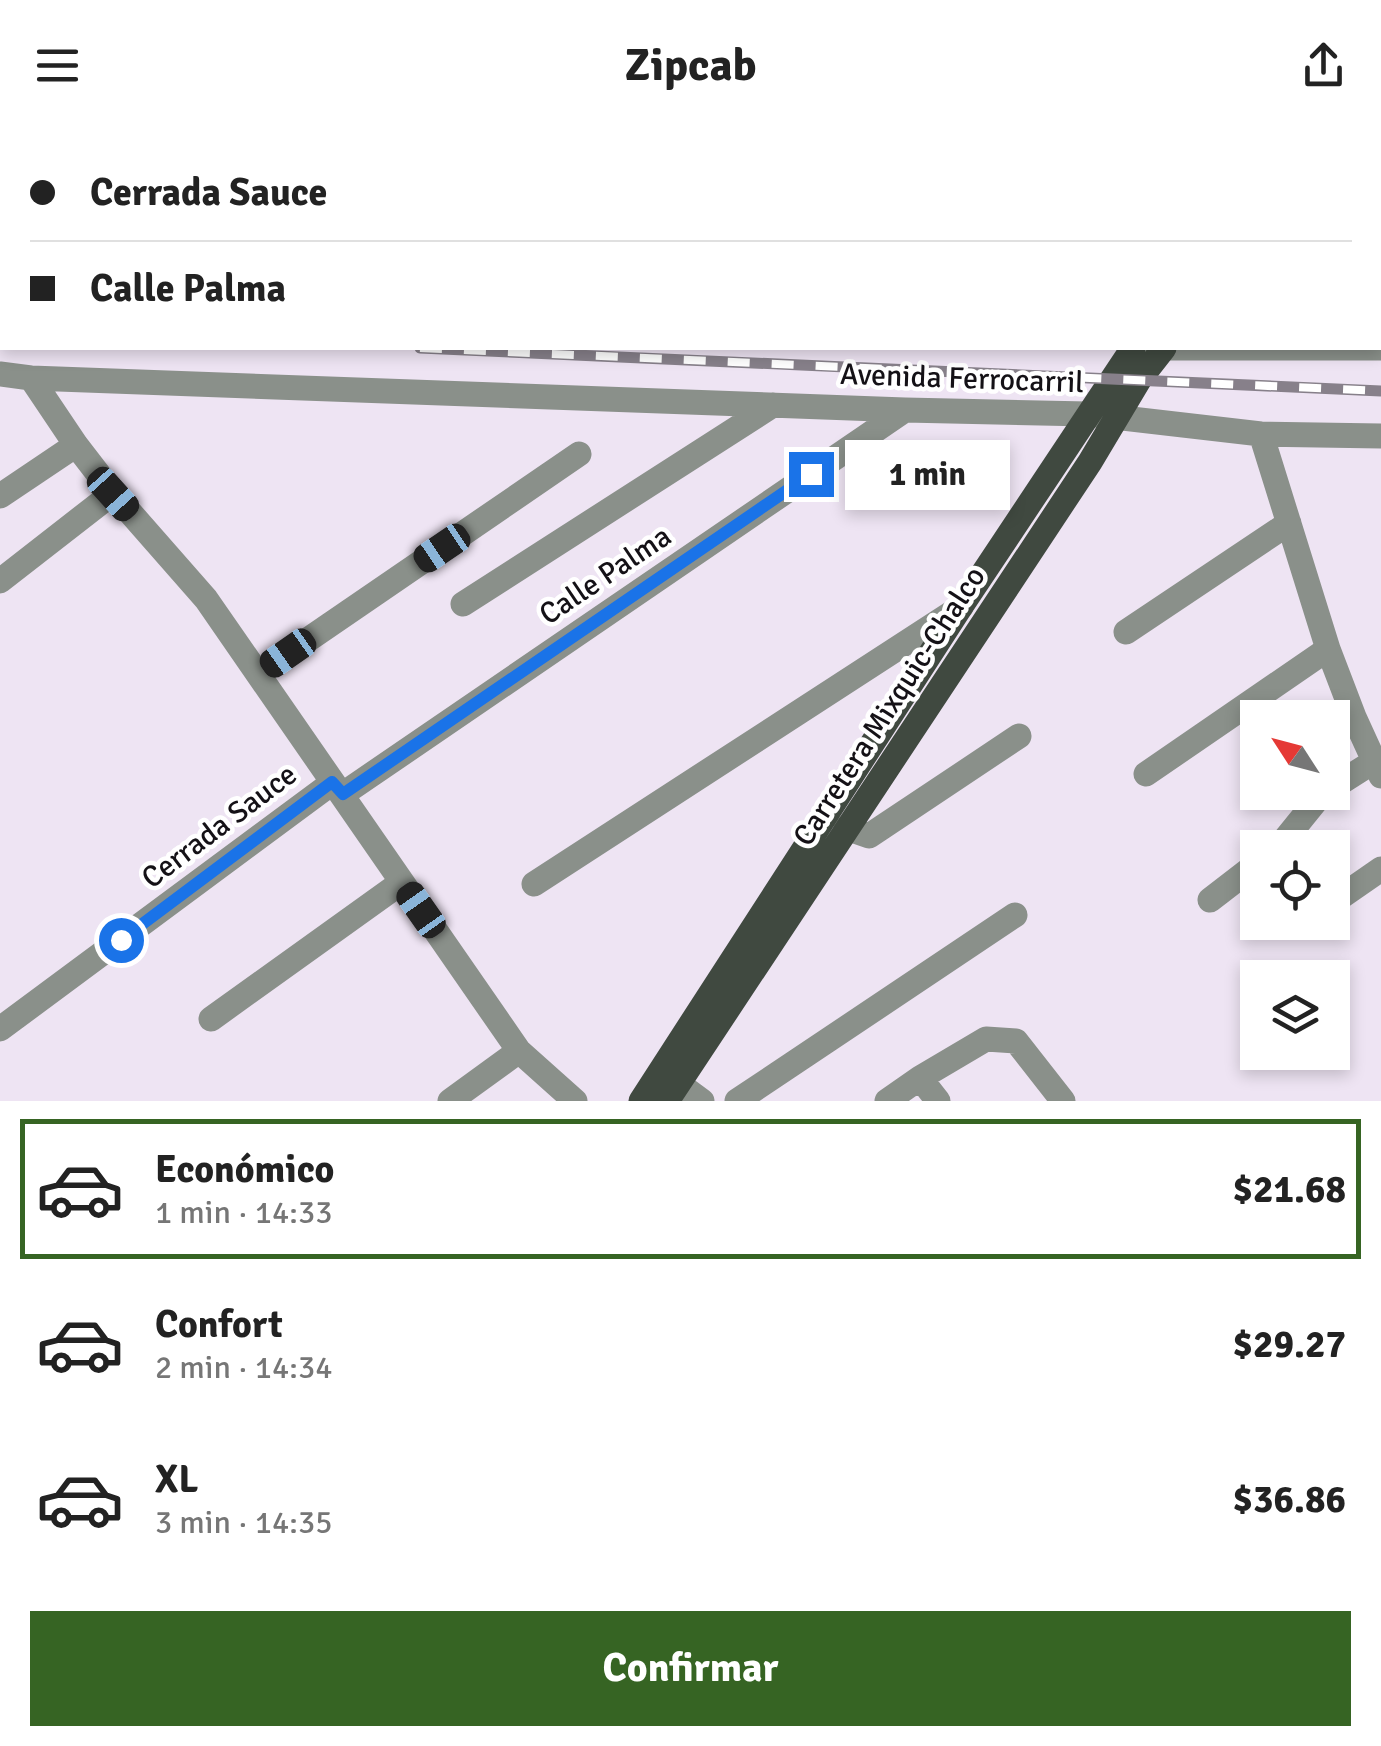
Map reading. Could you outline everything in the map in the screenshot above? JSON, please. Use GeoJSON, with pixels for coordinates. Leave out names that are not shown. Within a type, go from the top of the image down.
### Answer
{"type":"FeatureCollection","features":[{"type":"Feature","properties":{"kind":"main road"},"geometry":{"type":"LineString","coordinates":[[641,1101],[1132,350]]}},
{"type":"Feature","properties":{"kind":"main road","name":"Carretera Mixquic-Chalco"},"geometry":{"type":"LineString","coordinates":[[673,1092],[1090,462],[1139,380],[1162,350]]}},
{"type":"Feature","properties":{"kind":"street","name":"Avenida Ferrocarril"},"geometry":{"type":"LineString","coordinates":[[0,374],[1117,415],[1260,434],[1381,436]]}},
{"type":"Feature","properties":{"kind":"street"},"geometry":{"type":"LineString","coordinates":[[30,378],[113,494],[206,599],[518,1050],[575,1101]]}},
{"type":"Feature","properties":{"kind":"street"},"geometry":{"type":"LineString","coordinates":[[463,604],[773,405]]}},
{"type":"Feature","properties":{"kind":"street","name":"Calle Palma"},"geometry":{"type":"LineString","coordinates":[[337,788],[904,410]]}},
{"type":"Feature","properties":{"kind":"street"},"geometry":{"type":"LineString","coordinates":[[1260,434],[1328,648],[1377,769],[1350,780]]}},
{"type":"Feature","properties":{"kind":"street"},"geometry":{"type":"LineString","coordinates":[[0,496],[76,446]]}},
{"type":"Feature","properties":{"kind":"street"},"geometry":{"type":"LineString","coordinates":[[258,674],[579,454]]}},
{"type":"Feature","properties":{"kind":"street"},"geometry":{"type":"LineString","coordinates":[[0,580],[113,494]]}},
{"type":"Feature","properties":{"kind":"street"},"geometry":{"type":"LineString","coordinates":[[1126,632],[1289,524]]}},
{"type":"Feature","properties":{"kind":"street"},"geometry":{"type":"LineString","coordinates":[[534,884],[961,607]]}},
{"type":"Feature","properties":{"kind":"street"},"geometry":{"type":"LineString","coordinates":[[1146,774],[1328,648]]}},
{"type":"Feature","properties":{"kind":"street"},"geometry":{"type":"LineString","coordinates":[[846,828],[869,836],[1019,736]]}},
{"type":"Feature","properties":{"kind":"street","name":"Cerrada Sauce"},"geometry":{"type":"LineString","coordinates":[[0,1029],[337,788]]}},
{"type":"Feature","properties":{"kind":"street"},"geometry":{"type":"LineString","coordinates":[[1293,830],[1309,810]]}},
{"type":"Feature","properties":{"kind":"street"},"geometry":{"type":"LineString","coordinates":[[1350,890],[1381,868]]}},
{"type":"Feature","properties":{"kind":"street"},"geometry":{"type":"LineString","coordinates":[[1210,900],[1240,877]]}},
{"type":"Feature","properties":{"kind":"street"},"geometry":{"type":"LineString","coordinates":[[211,1019],[402,882]]}},
{"type":"Feature","properties":{"kind":"street"},"geometry":{"type":"LineString","coordinates":[[738,1101],[1014,916]]}},
{"type":"Feature","properties":{"kind":"street"},"geometry":{"type":"LineString","coordinates":[[888,1101],[986,1039],[1016,1041],[1063,1101]]}},
{"type":"Feature","properties":{"kind":"street"},"geometry":{"type":"LineString","coordinates":[[450,1101],[518,1050]]}},
{"type":"Feature","properties":{"kind":"street"},"geometry":{"type":"LineString","coordinates":[[920,1078],[938,1101]]}},
{"type":"Feature","properties":{"kind":"street"},"geometry":{"type":"LineString","coordinates":[[673,1092],[702,1101]]}},
{"type":"Feature","properties":{"kind":"railway"},"geometry":{"type":"LineString","coordinates":[[465,350],[1381,391]]}},
{"type":"Feature","properties":{"kind":"route"},"geometry":{"type":"LineString","coordinates":[[121,940],[332,782],[343,794],[811,474]]}}]}
